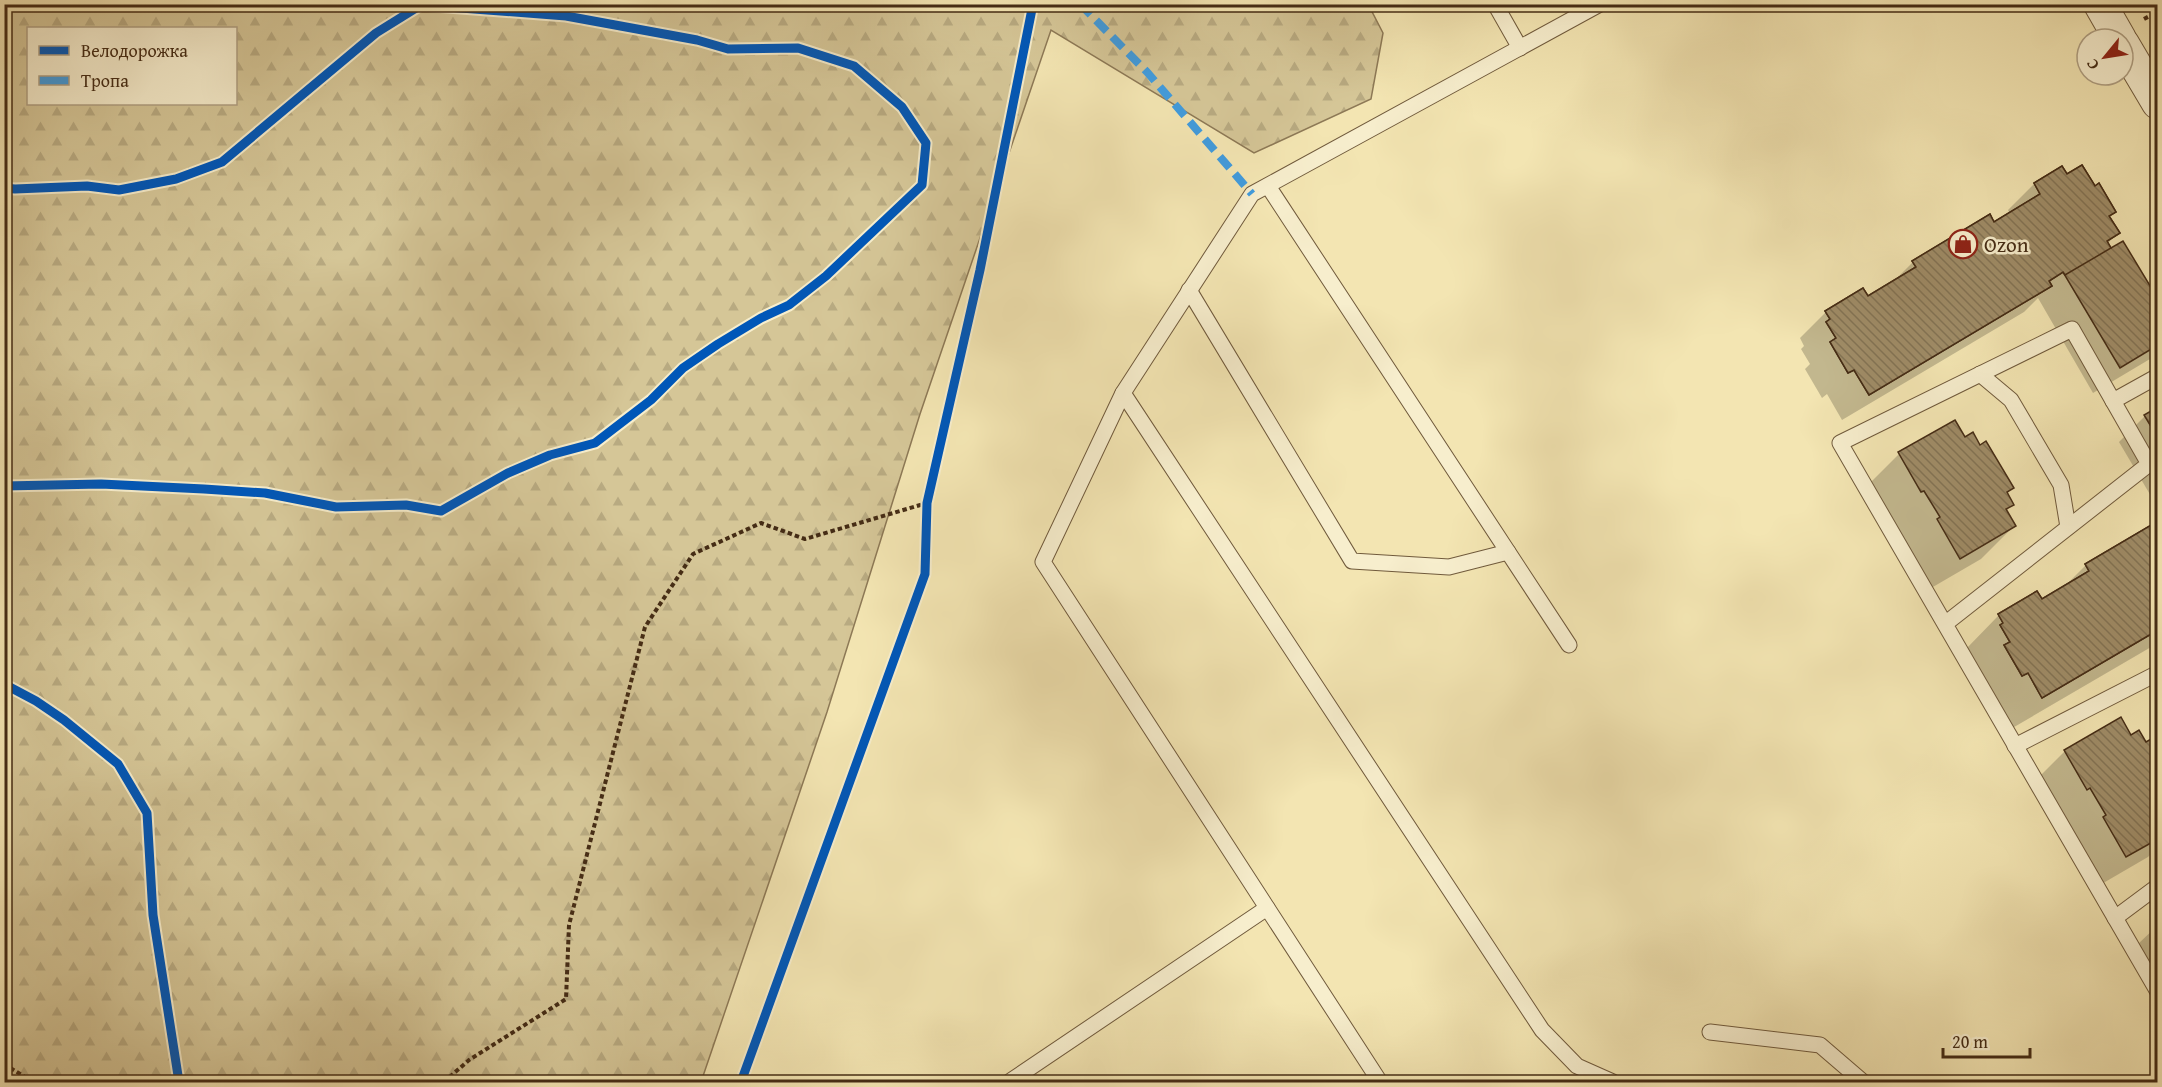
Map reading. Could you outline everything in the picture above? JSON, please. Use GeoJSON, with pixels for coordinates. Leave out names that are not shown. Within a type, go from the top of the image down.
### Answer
{"type":"FeatureCollection","features":[{"type":"Feature","properties":{"kind":"street"},"geometry":{"type":"LineString","coordinates":[[2100,4],[2113,27]]}},
{"type":"Feature","properties":{"kind":"street"},"geometry":{"type":"LineString","coordinates":[[2135,65],[2157,104]]}},
{"type":"Feature","properties":{"kind":"lane"},"geometry":{"type":"LineString","coordinates":[[1495,4],[1520,48]]}},
{"type":"Feature","properties":{"kind":"lane"},"geometry":{"type":"LineString","coordinates":[[1380,1083],[1043,562],[1123,393],[1252,194],[1600,4]]}},
{"type":"Feature","properties":{"kind":"lane"},"geometry":{"type":"LineString","coordinates":[[1268,186],[1569,645]]}},
{"type":"Feature","properties":{"kind":"lane"},"geometry":{"type":"LineString","coordinates":[[1189,290],[1352,561],[1449,567],[1508,552]]}},
{"type":"Feature","properties":{"kind":"lane"},"geometry":{"type":"LineString","coordinates":[[1945,624],[2149,464],[2072,329],[1840,443],[2157,992]]}},
{"type":"Feature","properties":{"kind":"lane"},"geometry":{"type":"LineString","coordinates":[[1980,374],[2011,400],[2061,485],[2068,527]]}},
{"type":"Feature","properties":{"kind":"lane"},"geometry":{"type":"LineString","coordinates":[[2113,401],[2157,376]]}},
{"type":"Feature","properties":{"kind":"lane"},"geometry":{"type":"LineString","coordinates":[[1123,393],[1542,1030],[1577,1066],[1613,1083]]}},
{"type":"Feature","properties":{"kind":"lane"},"geometry":{"type":"LineString","coordinates":[[2015,746],[2154,680]]}},
{"type":"Feature","properties":{"kind":"lane"},"geometry":{"type":"LineString","coordinates":[[2115,918],[2157,885]]}},
{"type":"Feature","properties":{"kind":"lane"},"geometry":{"type":"LineString","coordinates":[[1009,1083],[1267,908]]}},
{"type":"Feature","properties":{"kind":"lane"},"geometry":{"type":"LineString","coordinates":[[1710,1032],[1820,1045],[1863,1083]]}},
{"type":"Feature","properties":{"kind":"path"},"geometry":{"type":"LineString","coordinates":[[926,515],[929,492]]}},
{"type":"Feature","properties":{"kind":"path"},"geometry":{"type":"LineString","coordinates":[[444,1083],[469,1060],[566,999],[569,925],[645,627],[693,555],[761,523],[805,539],[927,503]]}},
{"type":"Feature","properties":{"kind":"path"},"geometry":{"type":"LineString","coordinates":[[4,1064],[33,1083]]}},
{"type":"Feature","properties":{"kind":"green space"},"geometry":{"type":"Polygon","coordinates":[[[5,4],[1368,4],[1383,33],[1371,99],[1254,153],[1051,30],[920,414],[827,712],[701,1082],[5,1082],[5,4]]]}},
{"type":"Feature","properties":{"kind":"building"},"geometry":{"type":"Polygon","coordinates":[[[2082,165],[2095,186],[2099,183],[2116,212],[2109,216],[2120,233],[2107,241],[2111,248],[2123,241],[2158,299],[2158,345],[2120,368],[2063,272],[2049,281],[2052,286],[1869,395],[1854,370],[1848,373],[1830,342],[1836,338],[1826,322],[1830,319],[1825,311],[1863,288],[1868,296],[1916,267],[1912,261],[1990,214],[1994,222],[2040,194],[2034,183],[2062,166],[2067,174],[2082,165]]]}},
{"type":"Feature","properties":{"kind":"building"},"geometry":{"type":"Polygon","coordinates":[[[2082,165],[2095,186],[2099,183],[2116,212],[2109,216],[2120,233],[2107,241],[2111,248],[2065,275],[2063,272],[2049,281],[2052,286],[1869,395],[1854,370],[1848,373],[1830,342],[1836,338],[1826,322],[1830,319],[1825,311],[1863,288],[1868,296],[1916,267],[1912,261],[1990,214],[1994,222],[2040,194],[2034,183],[2062,166],[2067,174],[2082,165]]]}},
{"type":"Feature","properties":{"kind":"building"},"geometry":{"type":"Polygon","coordinates":[[[2158,407],[2158,438],[2144,415],[2158,407]]]}},
{"type":"Feature","properties":{"kind":"building"},"geometry":{"type":"Polygon","coordinates":[[[1955,420],[1965,437],[1973,432],[1980,445],[1986,441],[2014,488],[2007,492],[2014,505],[2006,509],[2016,526],[1960,559],[1937,519],[1940,517],[1924,491],[1921,492],[1898,452],[1955,420]]]}},
{"type":"Feature","properties":{"kind":"building"},"geometry":{"type":"Polygon","coordinates":[[[2158,521],[2158,630],[2042,698],[2028,673],[2022,676],[2004,645],[2010,642],[2000,625],[2003,623],[1998,614],[2037,591],[2042,599],[2089,571],[2085,564],[2158,521]]]}},
{"type":"Feature","properties":{"kind":"building"},"geometry":{"type":"Polygon","coordinates":[[[2158,521],[2158,630],[2042,698],[2028,673],[2022,676],[2004,645],[2010,642],[2000,625],[2003,623],[1998,614],[2037,591],[2042,599],[2089,571],[2085,564],[2158,521]]]}},
{"type":"Feature","properties":{"kind":"building"},"geometry":{"type":"Polygon","coordinates":[[[2121,717],[2131,735],[2139,730],[2146,742],[2153,738],[2158,747],[2158,839],[2126,857],[2103,817],[2106,815],[2090,788],[2087,790],[2064,750],[2121,717]]]}},
{"type":"Feature","properties":{"kind":"marked path"},"geometry":{"type":"LineString","coordinates":[[1080,4],[1147,72],[1252,194]]}},
{"type":"Feature","properties":{"kind":"cycle path"},"geometry":{"type":"LineString","coordinates":[[741,1082],[925,574],[927,503],[980,270],[1033,4]]}},
{"type":"Feature","properties":{"kind":"cycle path"},"geometry":{"type":"LineString","coordinates":[[4,188],[87,186],[119,190],[176,179],[222,162],[376,33],[421,5],[566,16],[697,40],[728,49],[798,48],[854,66],[902,107],[926,143],[922,185],[826,276],[789,305],[761,318],[683,368],[651,400],[595,443],[550,455],[508,473],[441,511],[406,505],[336,507],[265,493],[204,489],[101,484],[4,486]]}},
{"type":"Feature","properties":{"kind":"cycle path"},"geometry":{"type":"LineString","coordinates":[[4,684],[36,701],[64,720],[118,764],[147,813],[153,915],[179,1082]]}},
{"type":"Feature","properties":{"kind":"place","name":"Ozon"},"geometry":{"type":"Point","coordinates":[1963,244]}}]}
